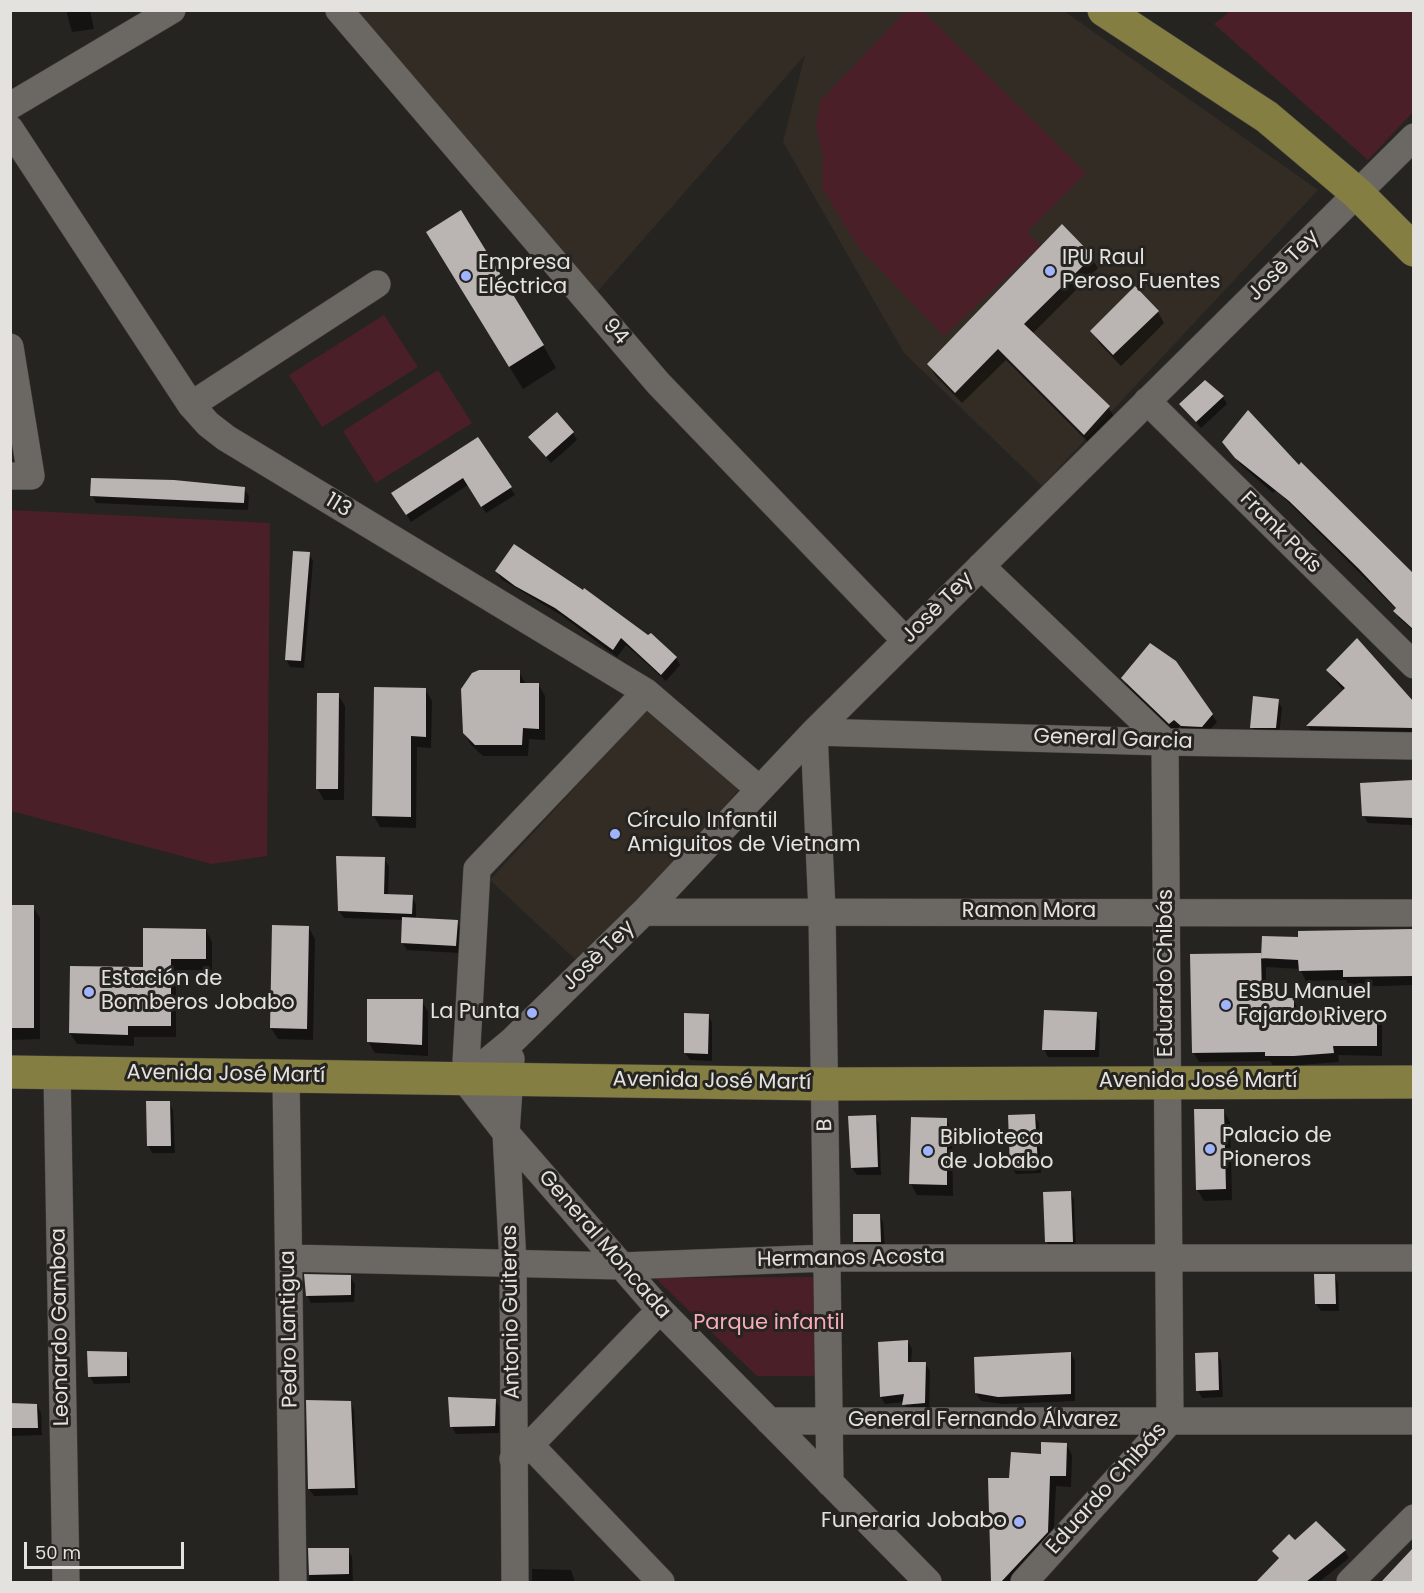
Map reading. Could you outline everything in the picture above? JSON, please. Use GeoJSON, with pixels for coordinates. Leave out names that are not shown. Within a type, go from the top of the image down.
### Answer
{"type":"FeatureCollection","features":[{"type":"Feature","properties":{"kind":"main road"},"geometry":{"type":"LineString","coordinates":[[1104,10],[1267,117],[1357,193],[1413,249]]}},
{"type":"Feature","properties":{"kind":"main road","name":"Avenida José Martí"},"geometry":{"type":"LineString","coordinates":[[10,1071],[465,1080],[825,1083],[1413,1082]]}},
{"type":"Feature","properties":{"kind":"street"},"geometry":{"type":"LineString","coordinates":[[10,106],[172,10]]}},
{"type":"Feature","properties":{"kind":"street","name":"94"},"geometry":{"type":"LineString","coordinates":[[339,10],[658,383],[906,640]]}},
{"type":"Feature","properties":{"kind":"street","name":"113"},"geometry":{"type":"LineString","coordinates":[[10,129],[191,405],[226,438],[646,692],[759,789]]}},
{"type":"Feature","properties":{"kind":"street","name":"Josè Tey"},"geometry":{"type":"LineString","coordinates":[[465,1080],[512,1041],[644,912],[813,732],[1413,137]]}},
{"type":"Feature","properties":{"kind":"street"},"geometry":{"type":"LineString","coordinates":[[191,405],[377,284]]}},
{"type":"Feature","properties":{"kind":"street"},"geometry":{"type":"LineString","coordinates":[[10,347],[21,476]]}},
{"type":"Feature","properties":{"kind":"street","name":"Frank País"},"geometry":{"type":"LineString","coordinates":[[1147,401],[1413,665]]}},
{"type":"Feature","properties":{"kind":"street"},"geometry":{"type":"LineString","coordinates":[[981,566],[1165,742]]}},
{"type":"Feature","properties":{"kind":"street"},"geometry":{"type":"LineString","coordinates":[[465,1080],[477,869],[646,692]]}},
{"type":"Feature","properties":{"kind":"street","name":"General Garcia"},"geometry":{"type":"LineString","coordinates":[[813,732],[1413,746]]}},
{"type":"Feature","properties":{"kind":"street","name":"B"},"geometry":{"type":"LineString","coordinates":[[813,732],[822,911],[830,1483]]}},
{"type":"Feature","properties":{"kind":"street","name":"Eduardo Chibás"},"geometry":{"type":"LineString","coordinates":[[1024,1582],[1170,1421],[1165,742]]}},
{"type":"Feature","properties":{"kind":"street","name":"Ramon Mora"},"geometry":{"type":"LineString","coordinates":[[644,912],[1413,913]]}},
{"type":"Feature","properties":{"kind":"street","name":"Antonio Guiteras"},"geometry":{"type":"LineString","coordinates":[[512,1041],[506,1133],[522,1452],[515,1582]]}},
{"type":"Feature","properties":{"kind":"street","name":"Leonardo Gamboa"},"geometry":{"type":"LineString","coordinates":[[57,1072],[66,1582]]}},
{"type":"Feature","properties":{"kind":"street","name":"Pedro Lantigua"},"geometry":{"type":"LineString","coordinates":[[286,1076],[293,1582]]}},
{"type":"Feature","properties":{"kind":"street","name":"General Moncada"},"geometry":{"type":"LineString","coordinates":[[465,1080],[506,1133],[660,1310],[928,1582]]}},
{"type":"Feature","properties":{"kind":"street","name":"Hermanos Acosta"},"geometry":{"type":"LineString","coordinates":[[289,1258],[621,1266],[828,1258],[1413,1258]]}},
{"type":"Feature","properties":{"kind":"street"},"geometry":{"type":"LineString","coordinates":[[660,1310],[522,1452],[661,1582]]}},
{"type":"Feature","properties":{"kind":"street","name":"General Fernando Álvarez"},"geometry":{"type":"LineString","coordinates":[[769,1421],[1413,1421]]}},
{"type":"Feature","properties":{"kind":"street"},"geometry":{"type":"LineString","coordinates":[[1350,1582],[1413,1518]]}},
{"type":"Feature","properties":{"kind":"shaded area","name":"IPU Raul Peroso Fuentes"},"geometry":{"type":"Polygon","coordinates":[[[355,10],[1064,11],[1318,190],[1042,486],[904,353],[783,142],[805,55],[597,292],[355,10]]]}},
{"type":"Feature","properties":{"kind":"shaded area","name":"Círculo Infantil Amiguitos de Vietnam"},"geometry":{"type":"Polygon","coordinates":[[[650,706],[740,789],[580,964],[490,880],[650,706]]]}},
{"type":"Feature","properties":{"kind":"green space"},"geometry":{"type":"Polygon","coordinates":[[[1231,10],[1413,11],[1413,112],[1368,160],[1214,24],[1231,10]]]}},
{"type":"Feature","properties":{"kind":"green space"},"geometry":{"type":"Polygon","coordinates":[[[906,11],[923,11],[1086,173],[1027,232],[1041,245],[944,336],[859,248],[822,188],[823,157],[816,125],[820,101],[906,11]]]}},
{"type":"Feature","properties":{"kind":"green space"},"geometry":{"type":"Polygon","coordinates":[[[384,315],[418,367],[322,427],[289,375],[384,315]]]}},
{"type":"Feature","properties":{"kind":"green space"},"geometry":{"type":"Polygon","coordinates":[[[438,370],[472,423],[376,483],[343,431],[438,370]]]}},
{"type":"Feature","properties":{"kind":"green space"},"geometry":{"type":"Polygon","coordinates":[[[11,510],[270,523],[267,856],[212,864],[11,811],[11,510]]]}},
{"type":"Feature","properties":{"kind":"green space","name":"Parque infantil"},"geometry":{"type":"Polygon","coordinates":[[[815,1277],[816,1376],[757,1376],[655,1278],[815,1277]]]}},
{"type":"Feature","properties":{"kind":"building"},"geometry":{"type":"Polygon","coordinates":[[[461,210],[544,345],[509,367],[426,232],[461,210]]]}},
{"type":"Feature","properties":{"kind":"building"},"geometry":{"type":"Polygon","coordinates":[[[1062,224],[1093,256],[1024,324],[1110,406],[1084,435],[998,349],[955,393],[927,364],[1062,224]]]}},
{"type":"Feature","properties":{"kind":"building"},"geometry":{"type":"Polygon","coordinates":[[[1135,286],[1159,311],[1113,355],[1090,331],[1135,286]]]}},
{"type":"Feature","properties":{"kind":"building"},"geometry":{"type":"Polygon","coordinates":[[[1205,380],[1224,396],[1196,422],[1179,404],[1205,380]]]}},
{"type":"Feature","properties":{"kind":"building"},"geometry":{"type":"Polygon","coordinates":[[[1248,410],[1299,465],[1301,462],[1413,573],[1413,629],[1393,611],[1396,608],[1359,569],[1289,501],[1235,458],[1222,442],[1248,410]]]}},
{"type":"Feature","properties":{"kind":"building"},"geometry":{"type":"Polygon","coordinates":[[[557,412],[574,432],[546,457],[528,437],[557,412]]]}},
{"type":"Feature","properties":{"kind":"building"},"geometry":{"type":"Polygon","coordinates":[[[478,437],[512,487],[481,507],[463,478],[406,515],[391,493],[478,437]]]}},
{"type":"Feature","properties":{"kind":"building"},"geometry":{"type":"Polygon","coordinates":[[[91,478],[174,480],[245,487],[244,503],[90,496],[91,478]]]}},
{"type":"Feature","properties":{"kind":"building"},"geometry":{"type":"Polygon","coordinates":[[[514,544],[583,590],[584,588],[648,635],[651,633],[677,657],[661,675],[621,638],[613,650],[555,608],[515,586],[495,571],[514,544]]]}},
{"type":"Feature","properties":{"kind":"building"},"geometry":{"type":"Polygon","coordinates":[[[293,551],[310,552],[301,661],[285,660],[293,551]]]}},
{"type":"Feature","properties":{"kind":"building"},"geometry":{"type":"Polygon","coordinates":[[[1357,638],[1413,701],[1413,728],[1306,726],[1345,688],[1326,670],[1357,638]]]}},
{"type":"Feature","properties":{"kind":"building"},"geometry":{"type":"Polygon","coordinates":[[[1150,643],[1176,661],[1213,714],[1202,727],[1181,726],[1174,720],[1169,724],[1121,678],[1150,643]]]}},
{"type":"Feature","properties":{"kind":"building"},"geometry":{"type":"Polygon","coordinates":[[[479,670],[520,670],[520,683],[539,683],[539,729],[523,728],[522,745],[475,745],[463,733],[461,689],[472,673],[479,670]]]}},
{"type":"Feature","properties":{"kind":"building"},"geometry":{"type":"Polygon","coordinates":[[[374,687],[426,688],[426,737],[411,736],[411,817],[372,816],[374,687]]]}},
{"type":"Feature","properties":{"kind":"building"},"geometry":{"type":"Polygon","coordinates":[[[317,693],[339,693],[338,789],[316,789],[317,693]]]}},
{"type":"Feature","properties":{"kind":"building"},"geometry":{"type":"Polygon","coordinates":[[[1253,696],[1279,699],[1276,728],[1250,728],[1253,696]]]}},
{"type":"Feature","properties":{"kind":"building"},"geometry":{"type":"Polygon","coordinates":[[[1413,780],[1413,818],[1362,816],[1360,783],[1413,780]]]}},
{"type":"Feature","properties":{"kind":"building"},"geometry":{"type":"Polygon","coordinates":[[[336,856],[385,857],[384,894],[413,895],[412,914],[338,911],[336,856]]]}},
{"type":"Feature","properties":{"kind":"building"},"geometry":{"type":"Polygon","coordinates":[[[10,905],[34,905],[34,1028],[10,1028],[10,905]]]}},
{"type":"Feature","properties":{"kind":"building"},"geometry":{"type":"Polygon","coordinates":[[[402,917],[458,920],[456,946],[401,943],[402,917]]]}},
{"type":"Feature","properties":{"kind":"building"},"geometry":{"type":"Polygon","coordinates":[[[272,925],[309,926],[307,1029],[270,1028],[272,925]]]}},
{"type":"Feature","properties":{"kind":"building"},"geometry":{"type":"Polygon","coordinates":[[[143,928],[206,929],[206,959],[171,959],[171,1026],[128,1026],[128,1035],[69,1033],[70,966],[143,967],[143,928]]]}},
{"type":"Feature","properties":{"kind":"building"},"geometry":{"type":"Polygon","coordinates":[[[1412,929],[1412,976],[1343,977],[1343,970],[1299,971],[1298,960],[1261,958],[1262,936],[1298,937],[1298,931],[1412,929]]]}},
{"type":"Feature","properties":{"kind":"building"},"geometry":{"type":"Polygon","coordinates":[[[1261,953],[1262,998],[1294,998],[1294,1010],[1377,1012],[1377,1046],[1333,1046],[1334,1053],[1294,1056],[1265,1056],[1265,1052],[1192,1053],[1190,954],[1261,953]]]}},
{"type":"Feature","properties":{"kind":"building"},"geometry":{"type":"Polygon","coordinates":[[[367,999],[423,999],[422,1045],[367,1042],[367,999]]]}},
{"type":"Feature","properties":{"kind":"building"},"geometry":{"type":"Polygon","coordinates":[[[1044,1010],[1097,1012],[1095,1050],[1042,1050],[1044,1010]]]}},
{"type":"Feature","properties":{"kind":"building"},"geometry":{"type":"Polygon","coordinates":[[[684,1013],[709,1014],[708,1054],[684,1053],[684,1013]]]}},
{"type":"Feature","properties":{"kind":"building"},"geometry":{"type":"Polygon","coordinates":[[[146,1101],[170,1101],[171,1146],[147,1146],[146,1101]]]}},
{"type":"Feature","properties":{"kind":"building","name":"Palacio de Pioneros"},"geometry":{"type":"Polygon","coordinates":[[[1194,1109],[1224,1109],[1226,1189],[1196,1190],[1194,1109]]]}},
{"type":"Feature","properties":{"kind":"building"},"geometry":{"type":"Polygon","coordinates":[[[1035,1114],[1038,1166],[1010,1167],[1008,1115],[1035,1114]]]}},
{"type":"Feature","properties":{"kind":"building"},"geometry":{"type":"Polygon","coordinates":[[[876,1115],[878,1167],[851,1168],[848,1116],[876,1115]]]}},
{"type":"Feature","properties":{"kind":"building","name":"Biblioteca de Jobabo"},"geometry":{"type":"Polygon","coordinates":[[[911,1117],[947,1118],[947,1185],[909,1184],[911,1117]]]}},
{"type":"Feature","properties":{"kind":"building"},"geometry":{"type":"Polygon","coordinates":[[[1071,1191],[1073,1242],[1045,1242],[1043,1192],[1071,1191]]]}},
{"type":"Feature","properties":{"kind":"building"},"geometry":{"type":"Polygon","coordinates":[[[853,1214],[880,1214],[881,1242],[853,1242],[853,1214]]]}},
{"type":"Feature","properties":{"kind":"building"},"geometry":{"type":"Polygon","coordinates":[[[304,1274],[351,1275],[351,1295],[306,1296],[304,1274]]]}},
{"type":"Feature","properties":{"kind":"building"},"geometry":{"type":"Polygon","coordinates":[[[1314,1274],[1335,1274],[1336,1304],[1315,1304],[1314,1274]]]}},
{"type":"Feature","properties":{"kind":"building"},"geometry":{"type":"Polygon","coordinates":[[[908,1340],[908,1362],[926,1362],[925,1403],[902,1405],[904,1394],[880,1397],[878,1342],[908,1340]]]}},
{"type":"Feature","properties":{"kind":"building"},"geometry":{"type":"Polygon","coordinates":[[[87,1351],[127,1352],[127,1376],[88,1377],[87,1351]]]}},
{"type":"Feature","properties":{"kind":"building"},"geometry":{"type":"Polygon","coordinates":[[[1071,1352],[1071,1394],[998,1397],[975,1393],[974,1357],[1071,1352]]]}},
{"type":"Feature","properties":{"kind":"building"},"geometry":{"type":"Polygon","coordinates":[[[1218,1352],[1219,1390],[1196,1391],[1195,1353],[1218,1352]]]}},
{"type":"Feature","properties":{"kind":"building"},"geometry":{"type":"Polygon","coordinates":[[[448,1397],[496,1399],[495,1426],[450,1427],[448,1397]]]}},
{"type":"Feature","properties":{"kind":"building"},"geometry":{"type":"Polygon","coordinates":[[[306,1400],[351,1401],[355,1488],[308,1489],[306,1400]]]}},
{"type":"Feature","properties":{"kind":"building"},"geometry":{"type":"Polygon","coordinates":[[[10,1403],[37,1404],[38,1428],[10,1428],[10,1403]]]}},
{"type":"Feature","properties":{"kind":"building","name":"Funeraria Jobabo"},"geometry":{"type":"Polygon","coordinates":[[[1041,1442],[1067,1443],[1066,1476],[1050,1476],[1048,1532],[1001,1582],[991,1582],[988,1478],[1009,1478],[1011,1452],[1041,1454],[1041,1442]]]}},
{"type":"Feature","properties":{"kind":"building"},"geometry":{"type":"Polygon","coordinates":[[[1316,1521],[1346,1550],[1306,1582],[1256,1582],[1279,1558],[1272,1551],[1289,1534],[1295,1540],[1316,1521]]]}},
{"type":"Feature","properties":{"kind":"building"},"geometry":{"type":"Polygon","coordinates":[[[308,1548],[349,1548],[349,1574],[309,1575],[308,1548]]]}},
{"type":"Feature","properties":{"kind":"building"},"geometry":{"type":"Polygon","coordinates":[[[1413,1548],[1413,1582],[1381,1582],[1413,1548]]]}},
{"type":"Feature","properties":{"kind":"place","name":"IPU Raul Peroso Fuentes"},"geometry":{"type":"Point","coordinates":[1050,271]}},
{"type":"Feature","properties":{"kind":"place","name":"Empresa Eléctrica"},"geometry":{"type":"Point","coordinates":[466,276]}},
{"type":"Feature","properties":{"kind":"place","name":"Círculo Infantil Amiguitos de Vietnam"},"geometry":{"type":"Point","coordinates":[615,834]}},
{"type":"Feature","properties":{"kind":"place","name":"Estación de Bomberos Jobabo"},"geometry":{"type":"Point","coordinates":[89,992]}},
{"type":"Feature","properties":{"kind":"place","name":"ESBU Manuel Fajardo Rivero"},"geometry":{"type":"Point","coordinates":[1226,1005]}},
{"type":"Feature","properties":{"kind":"place","name":"La Punta"},"geometry":{"type":"Point","coordinates":[532,1013]}},
{"type":"Feature","properties":{"kind":"place","name":"Palacio de Pioneros"},"geometry":{"type":"Point","coordinates":[1210,1149]}},
{"type":"Feature","properties":{"kind":"place","name":"Biblioteca de Jobabo"},"geometry":{"type":"Point","coordinates":[928,1151]}},
{"type":"Feature","properties":{"kind":"place","name":"Funeraria Jobabo"},"geometry":{"type":"Point","coordinates":[1019,1522]}}]}
